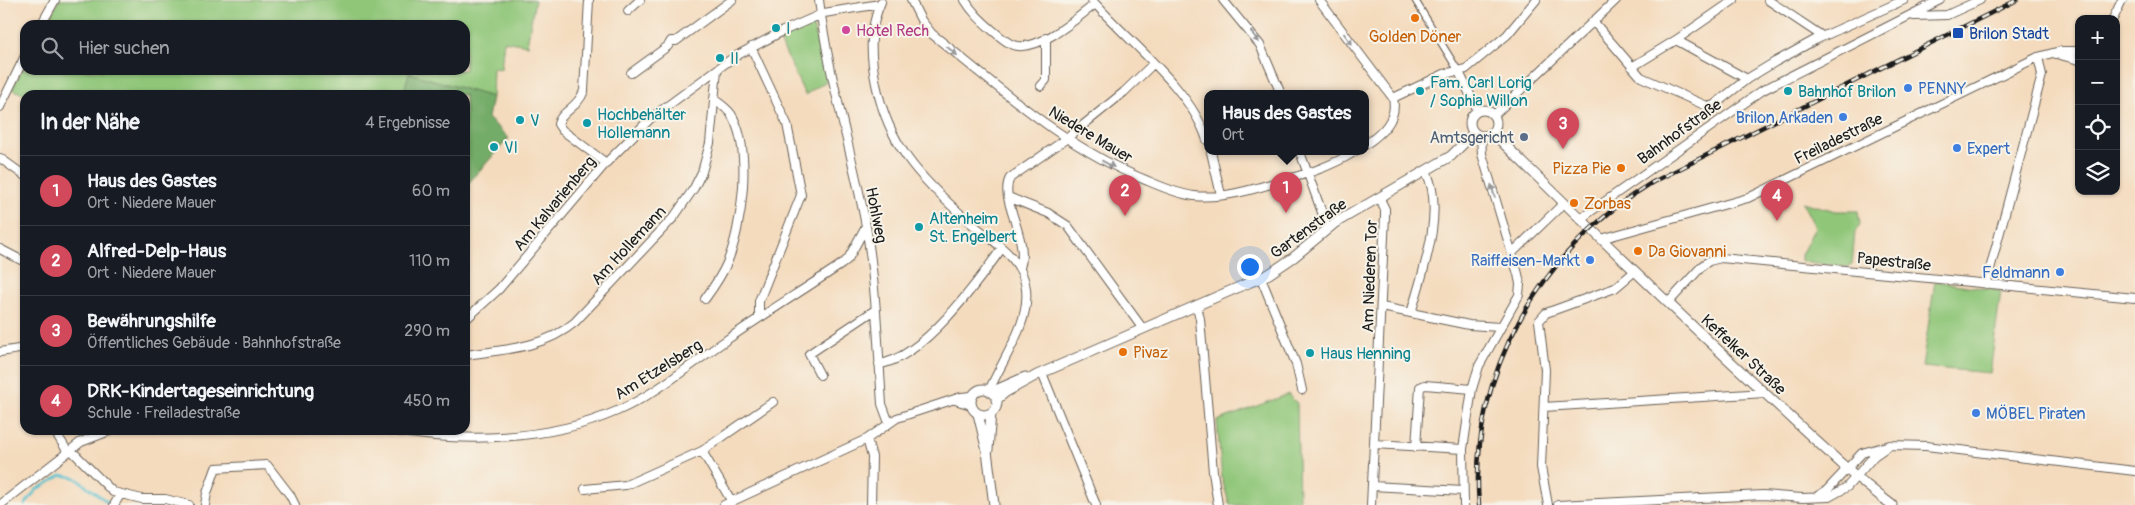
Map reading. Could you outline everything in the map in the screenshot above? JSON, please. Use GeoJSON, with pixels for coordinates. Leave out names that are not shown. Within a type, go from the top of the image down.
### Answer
{"type":"FeatureCollection","features":[{"type":"Feature","properties":{"kind":"street"},"geometry":{"type":"LineString","coordinates":[[45,20],[55,0]]}},
{"type":"Feature","properties":{"kind":"street"},"geometry":{"type":"LineString","coordinates":[[589,0],[584,90],[578,103],[561,116],[558,124],[562,130],[606,162]]}},
{"type":"Feature","properties":{"kind":"street"},"geometry":{"type":"LineString","coordinates":[[628,10],[640,0]]}},
{"type":"Feature","properties":{"kind":"street"},"geometry":{"type":"LineString","coordinates":[[631,73],[671,42],[732,0]]}},
{"type":"Feature","properties":{"kind":"street","name":"Hohlweg"},"geometry":{"type":"LineString","coordinates":[[819,0],[866,226],[874,277],[882,404],[889,423]]}},
{"type":"Feature","properties":{"kind":"street","name":"Niedere Mauer"},"geometry":{"type":"LineString","coordinates":[[911,0],[921,20],[932,34],[1009,98],[1066,139],[1118,169],[1192,196],[1221,195],[1263,186],[1307,173],[1349,155]]}},
{"type":"Feature","properties":{"kind":"street"},"geometry":{"type":"LineString","coordinates":[[965,0],[975,15],[1012,44],[1027,45],[1046,38],[1062,29],[1094,2],[1154,64],[1192,108],[1204,134]]}},
{"type":"Feature","properties":{"kind":"street"},"geometry":{"type":"LineString","coordinates":[[1223,0],[1260,45],[1279,90]]}},
{"type":"Feature","properties":{"kind":"street"},"geometry":{"type":"LineString","coordinates":[[1319,0],[1393,98],[1394,109],[1390,122],[1381,134],[1369,142]]}},
{"type":"Feature","properties":{"kind":"street"},"geometry":{"type":"LineString","coordinates":[[1415,0],[1459,72],[1478,111]]}},
{"type":"Feature","properties":{"kind":"street"},"geometry":{"type":"LineString","coordinates":[[1393,98],[1444,74],[1459,72],[1499,42],[1536,0]]}},
{"type":"Feature","properties":{"kind":"street"},"geometry":{"type":"LineString","coordinates":[[1494,115],[1616,0]]}},
{"type":"Feature","properties":{"kind":"street"},"geometry":{"type":"LineString","coordinates":[[1632,67],[1676,40],[1734,0]]}},
{"type":"Feature","properties":{"kind":"street"},"geometry":{"type":"LineString","coordinates":[[1768,0],[1822,36]]}},
{"type":"Feature","properties":{"kind":"street"},"geometry":{"type":"LineString","coordinates":[[1593,21],[1632,67],[1645,79],[1705,106],[1712,106],[1747,79],[1822,36],[1904,0]]}},
{"type":"Feature","properties":{"kind":"street","name":"Bahnhofstraße"},"geometry":{"type":"LineString","coordinates":[[1580,219],[1763,90],[1846,46],[1940,0]]}},
{"type":"Feature","properties":{"kind":"street","name":"Bahnhofstraße"},"geometry":{"type":"LineString","coordinates":[[1912,15],[1947,15],[1980,0]]}},
{"type":"Feature","properties":{"kind":"street"},"geometry":{"type":"LineString","coordinates":[[2115,15],[2122,0]]}},
{"type":"Feature","properties":{"kind":"street"},"geometry":{"type":"LineString","coordinates":[[881,2],[873,24],[871,48],[874,78],[884,118],[895,140],[911,163],[938,193],[1002,248],[1020,268],[1026,286],[1026,308],[1020,326],[999,368],[992,394],[996,407],[991,413],[985,415],[978,414]]}},
{"type":"Feature","properties":{"kind":"street","name":"Am Kalvarienberg"},"geometry":{"type":"LineString","coordinates":[[470,315],[499,289],[606,162],[646,122],[751,47],[821,14],[881,2]]}},
{"type":"Feature","properties":{"kind":"street"},"geometry":{"type":"LineString","coordinates":[[1041,86],[1046,80],[1046,38]]}},
{"type":"Feature","properties":{"kind":"street"},"geometry":{"type":"LineString","coordinates":[[1676,40],[1747,79]]}},
{"type":"Feature","properties":{"kind":"street"},"geometry":{"type":"LineString","coordinates":[[751,47],[787,124],[801,195],[759,301],[759,318]]}},
{"type":"Feature","properties":{"kind":"street","name":"Freiladestraße"},"geometry":{"type":"LineString","coordinates":[[1601,240],[1748,198],[2038,57],[2052,53],[2075,51]]}},
{"type":"Feature","properties":{"kind":"street"},"geometry":{"type":"LineString","coordinates":[[2052,53],[2075,59]]}},
{"type":"Feature","properties":{"kind":"street"},"geometry":{"type":"LineString","coordinates":[[1986,284],[2042,75],[2038,57]]}},
{"type":"Feature","properties":{"kind":"street"},"geometry":{"type":"LineString","coordinates":[[1020,268],[1023,248],[1008,197],[1007,184],[1013,174],[1066,139],[1124,92],[1154,64]]}},
{"type":"Feature","properties":{"kind":"street"},"geometry":{"type":"LineString","coordinates":[[0,107],[20,66]]}},
{"type":"Feature","properties":{"kind":"street","name":"Am Hollemann"},"geometry":{"type":"LineString","coordinates":[[470,354],[538,343],[555,336],[575,322],[674,217],[694,188],[702,172],[710,143],[717,70]]}},
{"type":"Feature","properties":{"kind":"street"},"geometry":{"type":"LineString","coordinates":[[704,299],[718,281],[729,257],[739,221],[743,182],[741,150],[734,120],[729,111],[714,99]]}},
{"type":"Feature","properties":{"kind":"street"},"geometry":{"type":"LineString","coordinates":[[1464,505],[1463,449],[1472,389],[1480,366],[1520,289],[1512,253],[1503,228],[1478,135],[1470,122],[1474,114],[1478,111],[1487,111],[1494,115],[1496,126],[1493,133]]}},
{"type":"Feature","properties":{"kind":"street"},"geometry":{"type":"LineString","coordinates":[[1493,133],[1580,219]]}},
{"type":"Feature","properties":{"kind":"street"},"geometry":{"type":"LineString","coordinates":[[1478,135],[1493,133]]}},
{"type":"Feature","properties":{"kind":"street","name":"Gartenstraße"},"geometry":{"type":"LineString","coordinates":[[992,394],[1006,392],[1040,374],[1261,278],[1290,261],[1328,229],[1355,211],[1380,199],[1426,172],[1478,135]]}},
{"type":"Feature","properties":{"kind":"street"},"geometry":{"type":"LineString","coordinates":[[1211,155],[1221,195]]}},
{"type":"Feature","properties":{"kind":"street"},"geometry":{"type":"LineString","coordinates":[[1301,155],[1328,229]]}},
{"type":"Feature","properties":{"kind":"street"},"geometry":{"type":"LineString","coordinates":[[0,158],[20,172]]}},
{"type":"Feature","properties":{"kind":"street"},"geometry":{"type":"LineString","coordinates":[[1411,313],[1433,226],[1431,183],[1426,172]]}},
{"type":"Feature","properties":{"kind":"street"},"geometry":{"type":"LineString","coordinates":[[1008,197],[1048,213],[1068,226],[1143,329]]}},
{"type":"Feature","properties":{"kind":"street","name":"Am Niederen Tor"},"geometry":{"type":"LineString","coordinates":[[1371,505],[1386,212],[1380,199]]}},
{"type":"Feature","properties":{"kind":"street"},"geometry":{"type":"LineString","coordinates":[[1512,253],[1564,203]]}},
{"type":"Feature","properties":{"kind":"street","name":"Keffelker Straße"},"geometry":{"type":"LineString","coordinates":[[1580,219],[1846,470],[1892,505]]}},
{"type":"Feature","properties":{"kind":"street","name":"Am Etzelsberg"},"geometry":{"type":"LineString","coordinates":[[450,435],[474,437],[558,429],[617,411],[650,392],[846,260],[866,226]]}},
{"type":"Feature","properties":{"kind":"street"},"geometry":{"type":"LineString","coordinates":[[879,364],[898,359],[924,341],[983,274],[1002,248]]}},
{"type":"Feature","properties":{"kind":"street"},"geometry":{"type":"LineString","coordinates":[[0,249],[20,259]]}},
{"type":"Feature","properties":{"kind":"street","name":"Papestraße"},"geometry":{"type":"LineString","coordinates":[[1668,303],[1703,265],[1717,259],[2135,298]]}},
{"type":"Feature","properties":{"kind":"street"},"geometry":{"type":"LineString","coordinates":[[1548,505],[1541,467],[1545,362],[1539,323],[1542,316],[1618,287],[1635,271]]}},
{"type":"Feature","properties":{"kind":"street"},"geometry":{"type":"LineString","coordinates":[[1261,278],[1296,364],[1302,390]]}},
{"type":"Feature","properties":{"kind":"street"},"geometry":{"type":"LineString","coordinates":[[1197,306],[1201,329],[1213,472],[1218,505]]}},
{"type":"Feature","properties":{"kind":"street"},"geometry":{"type":"LineString","coordinates":[[1382,307],[1476,326],[1500,327]]}},
{"type":"Feature","properties":{"kind":"street"},"geometry":{"type":"LineString","coordinates":[[820,375],[809,354],[875,310]]}},
{"type":"Feature","properties":{"kind":"street"},"geometry":{"type":"LineString","coordinates":[[0,352],[20,349]]}},
{"type":"Feature","properties":{"kind":"street"},"geometry":{"type":"LineString","coordinates":[[999,368],[1002,380],[1010,383]]}},
{"type":"Feature","properties":{"kind":"street"},"geometry":{"type":"LineString","coordinates":[[1040,374],[1096,505]]}},
{"type":"Feature","properties":{"kind":"street","name":"Gartenstraße"},"geometry":{"type":"LineString","coordinates":[[992,394],[1026,376],[1040,374]]}},
{"type":"Feature","properties":{"kind":"street"},"geometry":{"type":"LineString","coordinates":[[1416,447],[1420,387],[1425,385],[1472,389]]}},
{"type":"Feature","properties":{"kind":"street"},"geometry":{"type":"LineString","coordinates":[[972,400],[978,391],[992,394]]}},
{"type":"Feature","properties":{"kind":"street"},"geometry":{"type":"LineString","coordinates":[[1544,407],[1765,393]]}},
{"type":"Feature","properties":{"kind":"street"},"geometry":{"type":"LineString","coordinates":[[702,451],[728,503],[867,439],[889,423],[953,400],[972,400]]}},
{"type":"Feature","properties":{"kind":"street"},"geometry":{"type":"LineString","coordinates":[[972,400],[988,450],[994,505]]}},
{"type":"Feature","properties":{"kind":"street"},"geometry":{"type":"LineString","coordinates":[[585,489],[630,484],[702,451],[774,402]]}},
{"type":"Feature","properties":{"kind":"street"},"geometry":{"type":"LineString","coordinates":[[988,450],[991,413]]}},
{"type":"Feature","properties":{"kind":"street"},"geometry":{"type":"LineString","coordinates":[[58,435],[69,451],[108,488],[120,495],[146,500],[165,499],[189,505]]}},
{"type":"Feature","properties":{"kind":"street"},"geometry":{"type":"LineString","coordinates":[[0,505],[69,451],[96,435]]}},
{"type":"Feature","properties":{"kind":"street"},"geometry":{"type":"LineString","coordinates":[[867,439],[872,457],[871,505]]}},
{"type":"Feature","properties":{"kind":"street"},"geometry":{"type":"LineString","coordinates":[[1374,444],[1463,449]]}},
{"type":"Feature","properties":{"kind":"street"},"geometry":{"type":"LineString","coordinates":[[1814,498],[1829,497],[1840,493],[1874,456],[1890,445]]}},
{"type":"Feature","properties":{"kind":"street"},"geometry":{"type":"LineString","coordinates":[[1558,505],[1763,495],[1802,502],[1814,498],[1827,490],[1862,453],[1890,445],[1926,446],[2135,471]]}},
{"type":"Feature","properties":{"kind":"street"},"geometry":{"type":"LineString","coordinates":[[205,505],[207,493],[216,468],[267,465],[290,495],[295,505]]}},
{"type":"Feature","properties":{"kind":"street"},"geometry":{"type":"LineString","coordinates":[[1372,486],[1463,491]]}},
{"type":"Feature","properties":{"kind":"street"},"geometry":{"type":"LineString","coordinates":[[114,505],[120,495]]}},
{"type":"Feature","properties":{"kind":"green space"},"geometry":{"type":"Polygon","coordinates":[[[59,0],[535,0],[527,45],[504,41],[501,69],[493,68],[492,97],[416,75],[470,75],[470,20],[49,20],[59,0]]]}},
{"type":"Feature","properties":{"kind":"green space"},"geometry":{"type":"Polygon","coordinates":[[[812,23],[828,80],[805,95],[779,39],[812,23]]]}},
{"type":"Feature","properties":{"kind":"green space"},"geometry":{"type":"Polygon","coordinates":[[[20,74],[408,75],[404,90],[20,90],[20,93],[12,89],[20,74]]]}},
{"type":"Feature","properties":{"kind":"green space"},"geometry":{"type":"Polygon","coordinates":[[[408,75],[416,75],[468,90],[404,90],[408,75]]]}},
{"type":"Feature","properties":{"kind":"green space"},"geometry":{"type":"Polygon","coordinates":[[[470,91],[492,97],[488,118],[509,138],[470,181],[470,91]]]}},
{"type":"Feature","properties":{"kind":"green space"},"geometry":{"type":"Polygon","coordinates":[[[1802,202],[1836,211],[1858,211],[1860,224],[1855,232],[1852,265],[1848,267],[1801,261],[1801,255],[1815,227],[1802,202]]]}},
{"type":"Feature","properties":{"kind":"green space"},"geometry":{"type":"Polygon","coordinates":[[[1935,281],[2001,291],[1990,373],[1922,367],[1935,281]]]}},
{"type":"Feature","properties":{"kind":"green space"},"geometry":{"type":"Polygon","coordinates":[[[1289,394],[1297,403],[1299,505],[1230,505],[1222,480],[1217,421],[1289,394]]]}},
{"type":"Feature","properties":{"kind":"waterway"},"geometry":{"type":"LineString","coordinates":[[25,505],[36,490],[62,475],[76,478],[110,504]]}},
{"type":"Feature","properties":{"kind":"railway"},"geometry":{"type":"LineString","coordinates":[[1479,505],[1479,456],[1486,409],[1500,363],[1520,319],[1546,279],[1577,242],[1613,209],[1653,182],[2017,0]]}},
{"type":"Feature","properties":{"kind":"place","name":"Golden Döner"},"geometry":{"type":"Point","coordinates":[1415,18]}},
{"type":"Feature","properties":{"kind":"place","name":"I"},"geometry":{"type":"Point","coordinates":[776,28]}},
{"type":"Feature","properties":{"kind":"place","name":"Hotel Rech"},"geometry":{"type":"Point","coordinates":[846,30]}},
{"type":"Feature","properties":{"kind":"place","name":"Brilon Stadt"},"geometry":{"type":"Point","coordinates":[1958,33]}},
{"type":"Feature","properties":{"kind":"place","name":"II"},"geometry":{"type":"Point","coordinates":[720,58]}},
{"type":"Feature","properties":{"kind":"place","name":"PENNY"},"geometry":{"type":"Point","coordinates":[1908,88]}},
{"type":"Feature","properties":{"kind":"place","name":"Fam. Carl Lorig / Sophia Willon"},"geometry":{"type":"Point","coordinates":[1420,91]}},
{"type":"Feature","properties":{"kind":"place","name":"Bahnhof Brilon"},"geometry":{"type":"Point","coordinates":[1788,91]}},
{"type":"Feature","properties":{"kind":"place","name":"Brilon Arkaden"},"geometry":{"type":"Point","coordinates":[1843,117]}},
{"type":"Feature","properties":{"kind":"place","name":"V"},"geometry":{"type":"Point","coordinates":[520,120]}},
{"type":"Feature","properties":{"kind":"place","name":"Hochbehälter Hollemann"},"geometry":{"type":"Point","coordinates":[587,123]}},
{"type":"Feature","properties":{"kind":"place","name":"Amtsgericht"},"geometry":{"type":"Point","coordinates":[1524,137]}},
{"type":"Feature","properties":{"kind":"place","name":"VI"},"geometry":{"type":"Point","coordinates":[494,147]}},
{"type":"Feature","properties":{"kind":"place","name":"Expert"},"geometry":{"type":"Point","coordinates":[1957,148]}},
{"type":"Feature","properties":{"kind":"place","name":"Bewährungshilfe"},"geometry":{"type":"Point","coordinates":[1563,149]}},
{"type":"Feature","properties":{"kind":"place","name":"Pizza Pie"},"geometry":{"type":"Point","coordinates":[1621,168]}},
{"type":"Feature","properties":{"kind":"place","name":"Zorbas"},"geometry":{"type":"Point","coordinates":[1574,203]}},
{"type":"Feature","properties":{"kind":"place","name":"Haus des Gastes"},"geometry":{"type":"Point","coordinates":[1286,213]}},
{"type":"Feature","properties":{"kind":"place","name":"Alfred-Delp-Haus"},"geometry":{"type":"Point","coordinates":[1125,216]}},
{"type":"Feature","properties":{"kind":"place","name":"DRK-Kindertageseinrichtung"},"geometry":{"type":"Point","coordinates":[1777,221]}},
{"type":"Feature","properties":{"kind":"place","name":"Altenheim St. Engelbert"},"geometry":{"type":"Point","coordinates":[919,227]}},
{"type":"Feature","properties":{"kind":"place","name":"Da Giovanni"},"geometry":{"type":"Point","coordinates":[1638,251]}},
{"type":"Feature","properties":{"kind":"place","name":"Raiffeisen-Markt"},"geometry":{"type":"Point","coordinates":[1590,260]}},
{"type":"Feature","properties":{"kind":"place","name":"Feldmann"},"geometry":{"type":"Point","coordinates":[2060,272]}},
{"type":"Feature","properties":{"kind":"place","name":"Pivaz"},"geometry":{"type":"Point","coordinates":[1123,352]}},
{"type":"Feature","properties":{"kind":"place","name":"Haus Henning"},"geometry":{"type":"Point","coordinates":[1310,353]}},
{"type":"Feature","properties":{"kind":"place","name":"MÖBEL Piraten"},"geometry":{"type":"Point","coordinates":[1976,413]}}]}
